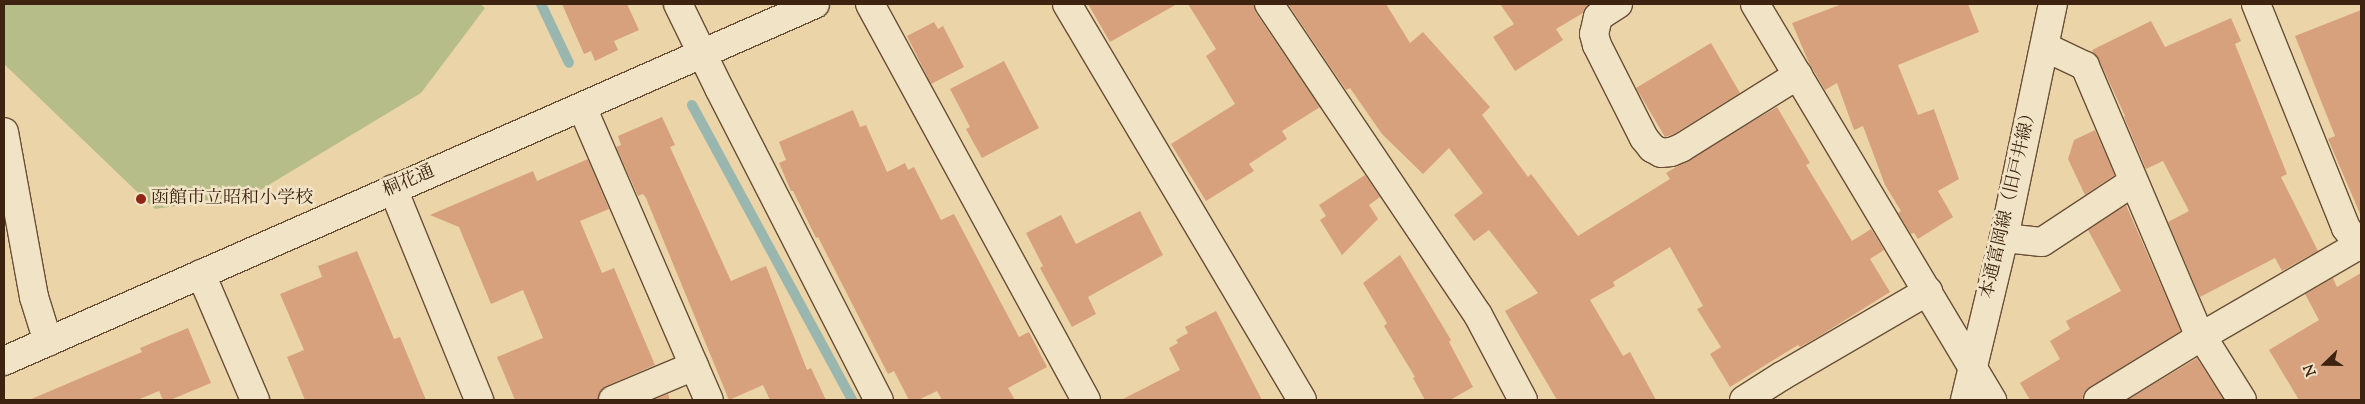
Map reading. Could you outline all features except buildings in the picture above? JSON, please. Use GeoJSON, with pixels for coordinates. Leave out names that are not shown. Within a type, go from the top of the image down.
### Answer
{"type":"FeatureCollection","features":[{"type":"Feature","properties":{"kind":"street"},"geometry":{"type":"LineString","coordinates":[[678,4],[702,55],[879,400]]}},
{"type":"Feature","properties":{"kind":"street","name":"桐花通"},"geometry":{"type":"LineString","coordinates":[[4,361],[815,4]]}},
{"type":"Feature","properties":{"kind":"street"},"geometry":{"type":"LineString","coordinates":[[870,4],[1086,400]]}},
{"type":"Feature","properties":{"kind":"street"},"geometry":{"type":"LineString","coordinates":[[1067,4],[1302,400]]}},
{"type":"Feature","properties":{"kind":"street"},"geometry":{"type":"LineString","coordinates":[[1269,4],[1478,315],[1523,400]]}},
{"type":"Feature","properties":{"kind":"street"},"geometry":{"type":"LineString","coordinates":[[1618,4],[1598,17],[1594,34],[1597,45],[1644,138],[1652,148],[1661,152],[1671,152],[1681,148],[1798,75]]}},
{"type":"Feature","properties":{"kind":"street","name":"本通富岡線（旧戸井線）"},"geometry":{"type":"LineString","coordinates":[[1965,400],[2004,238],[2053,4]]}},
{"type":"Feature","properties":{"kind":"street"},"geometry":{"type":"LineString","coordinates":[[2098,400],[2202,336],[2361,245],[2346,228],[2256,4]]}},
{"type":"Feature","properties":{"kind":"street"},"geometry":{"type":"LineString","coordinates":[[1765,7],[1798,75],[1992,400]]}},
{"type":"Feature","properties":{"kind":"street"},"geometry":{"type":"LineString","coordinates":[[2044,47],[2084,66],[2202,336],[2242,400]]}},
{"type":"Feature","properties":{"kind":"street"},"geometry":{"type":"LineString","coordinates":[[582,107],[709,400]]}},
{"type":"Feature","properties":{"kind":"street"},"geometry":{"type":"LineString","coordinates":[[4,132],[34,297],[48,342]]}},
{"type":"Feature","properties":{"kind":"street"},"geometry":{"type":"LineString","coordinates":[[2004,238],[2042,242],[2134,182]]}},
{"type":"Feature","properties":{"kind":"street"},"geometry":{"type":"LineString","coordinates":[[393,189],[479,400]]}},
{"type":"Feature","properties":{"kind":"street"},"geometry":{"type":"LineString","coordinates":[[201,274],[255,400]]}},
{"type":"Feature","properties":{"kind":"street"},"geometry":{"type":"LineString","coordinates":[[1744,400],[1928,291]]}},
{"type":"Feature","properties":{"kind":"street"},"geometry":{"type":"LineString","coordinates":[[613,400],[694,366]]}},
{"type":"Feature","properties":{"kind":"green space","name":"函館市立昭和小学校"},"geometry":{"type":"Polygon","coordinates":[[[4,4],[480,4],[485,8],[421,93],[252,195],[155,209],[4,64],[4,4]]]}},
{"type":"Feature","properties":{"kind":"waterway"},"geometry":{"type":"LineString","coordinates":[[541,4],[569,63]]}},
{"type":"Feature","properties":{"kind":"waterway"},"geometry":{"type":"LineString","coordinates":[[692,105],[852,400]]}},
{"type":"Feature","properties":{"kind":"place","name":"函館市立昭和小学校"},"geometry":{"type":"Point","coordinates":[141,199]}}]}
